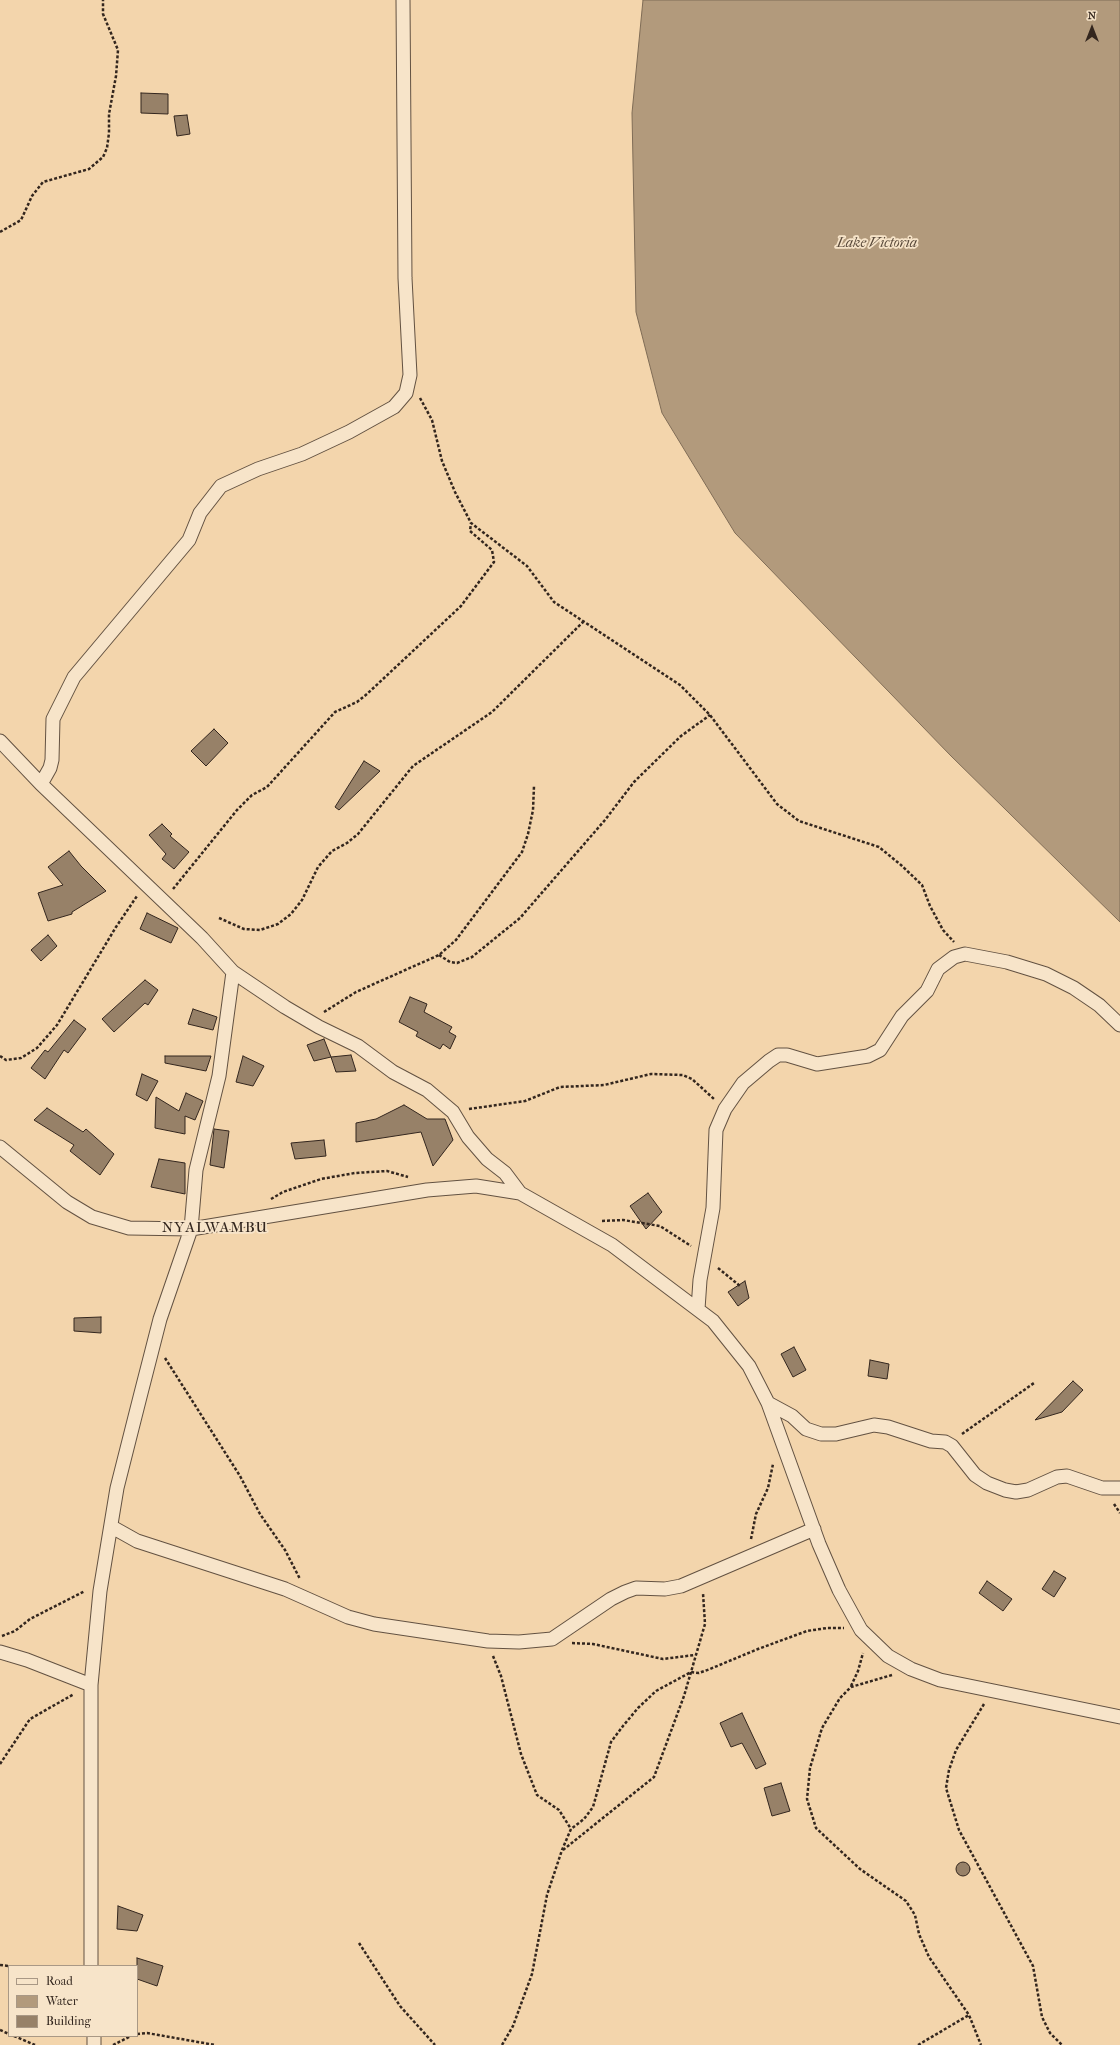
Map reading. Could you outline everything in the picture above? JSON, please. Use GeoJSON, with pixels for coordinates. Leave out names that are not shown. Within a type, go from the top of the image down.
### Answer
{"type":"FeatureCollection","features":[{"type":"Feature","properties":{"kind":"street"},"geometry":{"type":"LineString","coordinates":[[41,784],[50,768],[52,760],[53,719],[74,677],[190,540],[200,513],[221,486],[258,469],[317,447],[394,407],[406,393],[409,378],[405,278],[403,0]]}},
{"type":"Feature","properties":{"kind":"street"},"geometry":{"type":"LineString","coordinates":[[0,741],[41,784],[202,938],[233,972],[311,1023],[358,1046],[393,1072],[427,1090],[453,1112],[468,1137],[487,1159],[505,1173],[520,1193]]}},
{"type":"Feature","properties":{"kind":"street"},"geometry":{"type":"LineString","coordinates":[[698,1309],[704,1257],[713,1208],[716,1130],[725,1109],[743,1083],[778,1056],[787,1055],[817,1064],[868,1056],[880,1050],[902,1016],[927,991],[938,969],[954,957],[965,954],[1007,962],[1046,974],[1074,988],[1099,1005],[1120,1025]]}},
{"type":"Feature","properties":{"kind":"street"},"geometry":{"type":"LineString","coordinates":[[91,1965],[91,1685],[95,1633],[102,1582],[112,1527],[117,1488],[154,1341],[160,1319],[191,1229],[196,1170],[219,1076],[233,972]]}},
{"type":"Feature","properties":{"kind":"street"},"geometry":{"type":"LineString","coordinates":[[0,1147],[67,1202],[92,1217],[129,1228],[191,1229],[426,1190],[476,1186],[520,1193],[612,1246],[698,1309],[713,1321],[749,1366],[768,1403],[814,1529],[839,1590],[864,1633],[888,1656],[911,1669],[940,1680],[990,1692],[1120,1717]]}},
{"type":"Feature","properties":{"kind":"street"},"geometry":{"type":"LineString","coordinates":[[768,1403],[792,1416],[806,1429],[821,1434],[836,1434],[874,1425],[888,1427],[931,1441],[945,1442],[952,1446],[975,1475],[987,1483],[1005,1490],[1016,1492],[1028,1490],[1057,1477],[1067,1476],[1102,1488],[1120,1488]]}},
{"type":"Feature","properties":{"kind":"street"},"geometry":{"type":"LineString","coordinates":[[112,1527],[137,1540],[286,1589],[348,1617],[374,1624],[488,1641],[531,1641],[552,1639],[611,1599],[625,1592],[636,1588],[665,1589],[681,1586],[814,1529]]}},
{"type":"Feature","properties":{"kind":"street"},"geometry":{"type":"LineString","coordinates":[[0,1652],[27,1660],[91,1685]]}},
{"type":"Feature","properties":{"kind":"path"},"geometry":{"type":"LineString","coordinates":[[0,232],[21,220],[32,196],[43,182],[89,169],[103,157],[107,148],[110,133],[109,114],[115,90],[118,50],[103,14],[103,0]]}},
{"type":"Feature","properties":{"kind":"path"},"geometry":{"type":"LineString","coordinates":[[409,378],[432,420],[442,461],[455,492],[471,523],[527,566],[554,602],[680,685],[710,715],[777,804],[799,821],[879,847],[901,865],[922,884],[930,906],[943,930],[965,954]]}},
{"type":"Feature","properties":{"kind":"path"},"geometry":{"type":"LineString","coordinates":[[162,901],[237,810],[252,795],[267,787],[335,712],[357,702],[367,694],[461,606],[494,562],[492,550],[470,530],[471,523]]}},
{"type":"Feature","properties":{"kind":"path"},"geometry":{"type":"LineString","coordinates":[[219,918],[244,929],[260,930],[278,924],[291,914],[302,900],[318,867],[332,851],[346,844],[358,834],[413,766],[492,712],[583,622]]}},
{"type":"Feature","properties":{"kind":"path"},"geometry":{"type":"LineString","coordinates":[[439,955],[450,962],[457,963],[467,959],[520,918],[605,820],[634,782],[681,736],[710,715]]}},
{"type":"Feature","properties":{"kind":"path"},"geometry":{"type":"LineString","coordinates":[[311,1023],[332,1005],[356,992],[439,955],[456,940],[477,915],[488,896],[522,852],[528,834],[533,810],[534,786]]}},
{"type":"Feature","properties":{"kind":"path"},"geometry":{"type":"LineString","coordinates":[[0,1056],[6,1060],[21,1058],[37,1048],[56,1025],[116,927],[146,885]]}},
{"type":"Feature","properties":{"kind":"path"},"geometry":{"type":"LineString","coordinates":[[453,1112],[525,1101],[560,1087],[604,1085],[650,1074],[683,1075],[692,1079],[725,1109]]}},
{"type":"Feature","properties":{"kind":"path"},"geometry":{"type":"LineString","coordinates":[[267,1202],[283,1192],[321,1179],[355,1173],[387,1171],[412,1178],[426,1190]]}},
{"type":"Feature","properties":{"kind":"path"},"geometry":{"type":"LineString","coordinates":[[574,1224],[623,1220],[660,1226],[679,1237],[740,1286]]}},
{"type":"Feature","properties":{"kind":"path"},"geometry":{"type":"LineString","coordinates":[[154,1341],[240,1476],[260,1514],[285,1550],[313,1602]]}},
{"type":"Feature","properties":{"kind":"path"},"geometry":{"type":"LineString","coordinates":[[945,1442],[960,1435],[1034,1383]]}},
{"type":"Feature","properties":{"kind":"path"},"geometry":{"type":"LineString","coordinates":[[749,1558],[756,1514],[768,1488],[773,1460]]}},
{"type":"Feature","properties":{"kind":"path"},"geometry":{"type":"LineString","coordinates":[[562,1850],[654,1777],[684,1696],[705,1624],[701,1578]]}},
{"type":"Feature","properties":{"kind":"path"},"geometry":{"type":"LineString","coordinates":[[0,1637],[15,1631],[30,1619],[102,1582]]}},
{"type":"Feature","properties":{"kind":"path"},"geometry":{"type":"LineString","coordinates":[[502,2045],[513,2026],[532,1974],[547,1894],[562,1850],[571,1830],[584,1819],[593,1808],[611,1742],[623,1726],[638,1708],[656,1691],[691,1672],[704,1671],[807,1631],[827,1628],[864,1633],[858,1671],[851,1687],[840,1698],[822,1728],[810,1768],[807,1799],[816,1828],[860,1869],[906,1901],[915,1915],[919,1934],[930,1957],[969,2015],[981,2045]]}},
{"type":"Feature","properties":{"kind":"path"},"geometry":{"type":"LineString","coordinates":[[552,1639],[574,1644],[593,1644],[663,1659],[695,1655]]}},
{"type":"Feature","properties":{"kind":"path"},"geometry":{"type":"LineString","coordinates":[[488,1641],[501,1676],[521,1754],[537,1795],[559,1810],[571,1830]]}},
{"type":"Feature","properties":{"kind":"path"},"geometry":{"type":"LineString","coordinates":[[851,1687],[911,1669]]}},
{"type":"Feature","properties":{"kind":"path"},"geometry":{"type":"LineString","coordinates":[[0,1764],[30,1719],[91,1685]]}},
{"type":"Feature","properties":{"kind":"path"},"geometry":{"type":"LineString","coordinates":[[990,1692],[956,1750],[949,1770],[946,1788],[959,1830],[1033,1966],[1042,2017],[1050,2033],[1062,2045]]}},
{"type":"Feature","properties":{"kind":"path"},"geometry":{"type":"LineString","coordinates":[[359,1943],[400,2006],[435,2045]]}},
{"type":"Feature","properties":{"kind":"path"},"geometry":{"type":"LineString","coordinates":[[918,2045],[969,2015]]}},
{"type":"Feature","properties":{"kind":"path"},"geometry":{"type":"LineString","coordinates":[[138,2034],[147,2033],[216,2045]]}},
{"type":"Feature","properties":{"kind":"path"},"geometry":{"type":"LineString","coordinates":[[16,2037],[35,2045]]}},
{"type":"Feature","properties":{"kind":"path"},"geometry":{"type":"LineString","coordinates":[[113,2045],[129,2037]]}},
{"type":"Feature","properties":{"kind":"water","name":"Lake Victoria"},"geometry":{"type":"Polygon","coordinates":[[[643,0],[1120,0],[1120,922],[951,756],[735,533],[662,413],[636,312],[632,113],[643,0]]]}},
{"type":"Feature","properties":{"kind":"building"},"geometry":{"type":"Polygon","coordinates":[[[141,93],[168,94],[168,114],[141,113],[141,93]]]}},
{"type":"Feature","properties":{"kind":"building"},"geometry":{"type":"Polygon","coordinates":[[[187,115],[190,134],[177,136],[174,116],[187,115]]]}},
{"type":"Feature","properties":{"kind":"building"},"geometry":{"type":"Polygon","coordinates":[[[214,729],[228,743],[206,766],[191,751],[214,729]]]}},
{"type":"Feature","properties":{"kind":"building"},"geometry":{"type":"Polygon","coordinates":[[[364,761],[380,771],[339,810],[335,807],[364,761]]]}},
{"type":"Feature","properties":{"kind":"building"},"geometry":{"type":"Polygon","coordinates":[[[162,824],[172,834],[170,836],[189,852],[174,869],[162,859],[166,854],[149,835],[162,824]]]}},
{"type":"Feature","properties":{"kind":"building"},"geometry":{"type":"Polygon","coordinates":[[[69,851],[81,866],[106,891],[72,912],[72,914],[48,921],[38,893],[63,885],[48,867],[69,851]]]}},
{"type":"Feature","properties":{"kind":"building"},"geometry":{"type":"Polygon","coordinates":[[[147,913],[178,928],[171,943],[140,929],[147,913]]]}},
{"type":"Feature","properties":{"kind":"building"},"geometry":{"type":"Polygon","coordinates":[[[48,935],[57,946],[41,961],[31,950],[48,935]]]}},
{"type":"Feature","properties":{"kind":"building"},"geometry":{"type":"Polygon","coordinates":[[[145,980],[158,990],[148,1005],[145,1003],[114,1032],[102,1019],[145,980]]]}},
{"type":"Feature","properties":{"kind":"building"},"geometry":{"type":"Polygon","coordinates":[[[410,997],[427,1004],[424,1012],[452,1027],[449,1032],[456,1036],[450,1049],[443,1044],[440,1049],[416,1036],[418,1032],[399,1022],[410,997]]]}},
{"type":"Feature","properties":{"kind":"building"},"geometry":{"type":"Polygon","coordinates":[[[193,1009],[217,1017],[213,1030],[188,1024],[193,1009]]]}},
{"type":"Feature","properties":{"kind":"building"},"geometry":{"type":"Polygon","coordinates":[[[74,1020],[86,1029],[68,1053],[64,1050],[45,1079],[31,1068],[45,1050],[48,1052],[74,1020]]]}},
{"type":"Feature","properties":{"kind":"building"},"geometry":{"type":"Polygon","coordinates":[[[324,1039],[331,1057],[314,1061],[307,1045],[324,1039]]]}},
{"type":"Feature","properties":{"kind":"building"},"geometry":{"type":"Polygon","coordinates":[[[351,1055],[356,1071],[336,1072],[331,1057],[351,1055]]]}},
{"type":"Feature","properties":{"kind":"building"},"geometry":{"type":"Polygon","coordinates":[[[165,1056],[211,1056],[206,1071],[165,1063],[165,1056]]]}},
{"type":"Feature","properties":{"kind":"building"},"geometry":{"type":"Polygon","coordinates":[[[243,1056],[264,1066],[253,1086],[236,1082],[243,1056]]]}},
{"type":"Feature","properties":{"kind":"building"},"geometry":{"type":"Polygon","coordinates":[[[142,1074],[158,1081],[147,1101],[136,1095],[142,1074]]]}},
{"type":"Feature","properties":{"kind":"building"},"geometry":{"type":"Polygon","coordinates":[[[186,1093],[203,1101],[195,1120],[185,1116],[185,1134],[155,1128],[156,1097],[179,1111],[186,1093]]]}},
{"type":"Feature","properties":{"kind":"building"},"geometry":{"type":"Polygon","coordinates":[[[404,1105],[427,1119],[445,1119],[453,1140],[433,1166],[421,1132],[356,1142],[356,1123],[376,1119],[404,1105]]]}},
{"type":"Feature","properties":{"kind":"building"},"geometry":{"type":"Polygon","coordinates":[[[47,1108],[83,1132],[86,1129],[114,1154],[100,1175],[70,1151],[74,1145],[34,1120],[47,1108]]]}},
{"type":"Feature","properties":{"kind":"building"},"geometry":{"type":"Polygon","coordinates":[[[214,1129],[229,1131],[224,1168],[210,1165],[214,1129]]]}},
{"type":"Feature","properties":{"kind":"building"},"geometry":{"type":"Polygon","coordinates":[[[324,1140],[326,1156],[295,1159],[291,1143],[324,1140]]]}},
{"type":"Feature","properties":{"kind":"building"},"geometry":{"type":"Polygon","coordinates":[[[159,1159],[185,1163],[185,1194],[151,1187],[159,1159]]]}},
{"type":"Feature","properties":{"kind":"building"},"geometry":{"type":"Polygon","coordinates":[[[648,1193],[662,1212],[646,1229],[630,1206],[648,1193]]]}},
{"type":"Feature","properties":{"kind":"building"},"geometry":{"type":"Polygon","coordinates":[[[745,1281],[749,1298],[738,1306],[728,1292],[745,1281]]]}},
{"type":"Feature","properties":{"kind":"building"},"geometry":{"type":"Polygon","coordinates":[[[101,1317],[101,1333],[74,1331],[74,1318],[101,1317]]]}},
{"type":"Feature","properties":{"kind":"building"},"geometry":{"type":"Polygon","coordinates":[[[794,1347],[806,1370],[793,1377],[781,1354],[794,1347]]]}},
{"type":"Feature","properties":{"kind":"building"},"geometry":{"type":"Polygon","coordinates":[[[870,1360],[889,1364],[887,1379],[868,1376],[870,1360]]]}},
{"type":"Feature","properties":{"kind":"building"},"geometry":{"type":"Polygon","coordinates":[[[1073,1381],[1083,1390],[1062,1412],[1035,1420],[1073,1381]]]}},
{"type":"Feature","properties":{"kind":"building"},"geometry":{"type":"Polygon","coordinates":[[[1054,1571],[1066,1578],[1054,1597],[1042,1589],[1054,1571]]]}},
{"type":"Feature","properties":{"kind":"building"},"geometry":{"type":"Polygon","coordinates":[[[987,1581],[1012,1599],[1003,1611],[979,1593],[987,1581]]]}},
{"type":"Feature","properties":{"kind":"building"},"geometry":{"type":"Polygon","coordinates":[[[742,1713],[766,1764],[756,1769],[742,1743],[731,1747],[720,1723],[742,1713]]]}},
{"type":"Feature","properties":{"kind":"building"},"geometry":{"type":"Polygon","coordinates":[[[781,1783],[790,1811],[772,1816],[764,1788],[781,1783]]]}},
{"type":"Feature","properties":{"kind":"building"},"geometry":{"type":"Polygon","coordinates":[[[960,1862],[966,1862],[970,1866],[970,1872],[966,1876],[960,1876],[956,1872],[956,1866],[960,1862]]]}},
{"type":"Feature","properties":{"kind":"building"},"geometry":{"type":"Polygon","coordinates":[[[118,1906],[143,1915],[137,1931],[117,1929],[118,1906]]]}},
{"type":"Feature","properties":{"kind":"building"},"geometry":{"type":"Polygon","coordinates":[[[137,1958],[163,1966],[157,1986],[138,1979],[137,1958]]]}},
{"type":"Feature","properties":{"kind":"district","name":"NYALWAMBU"},"geometry":{"type":"Point","coordinates":[215,1228]}}]}
